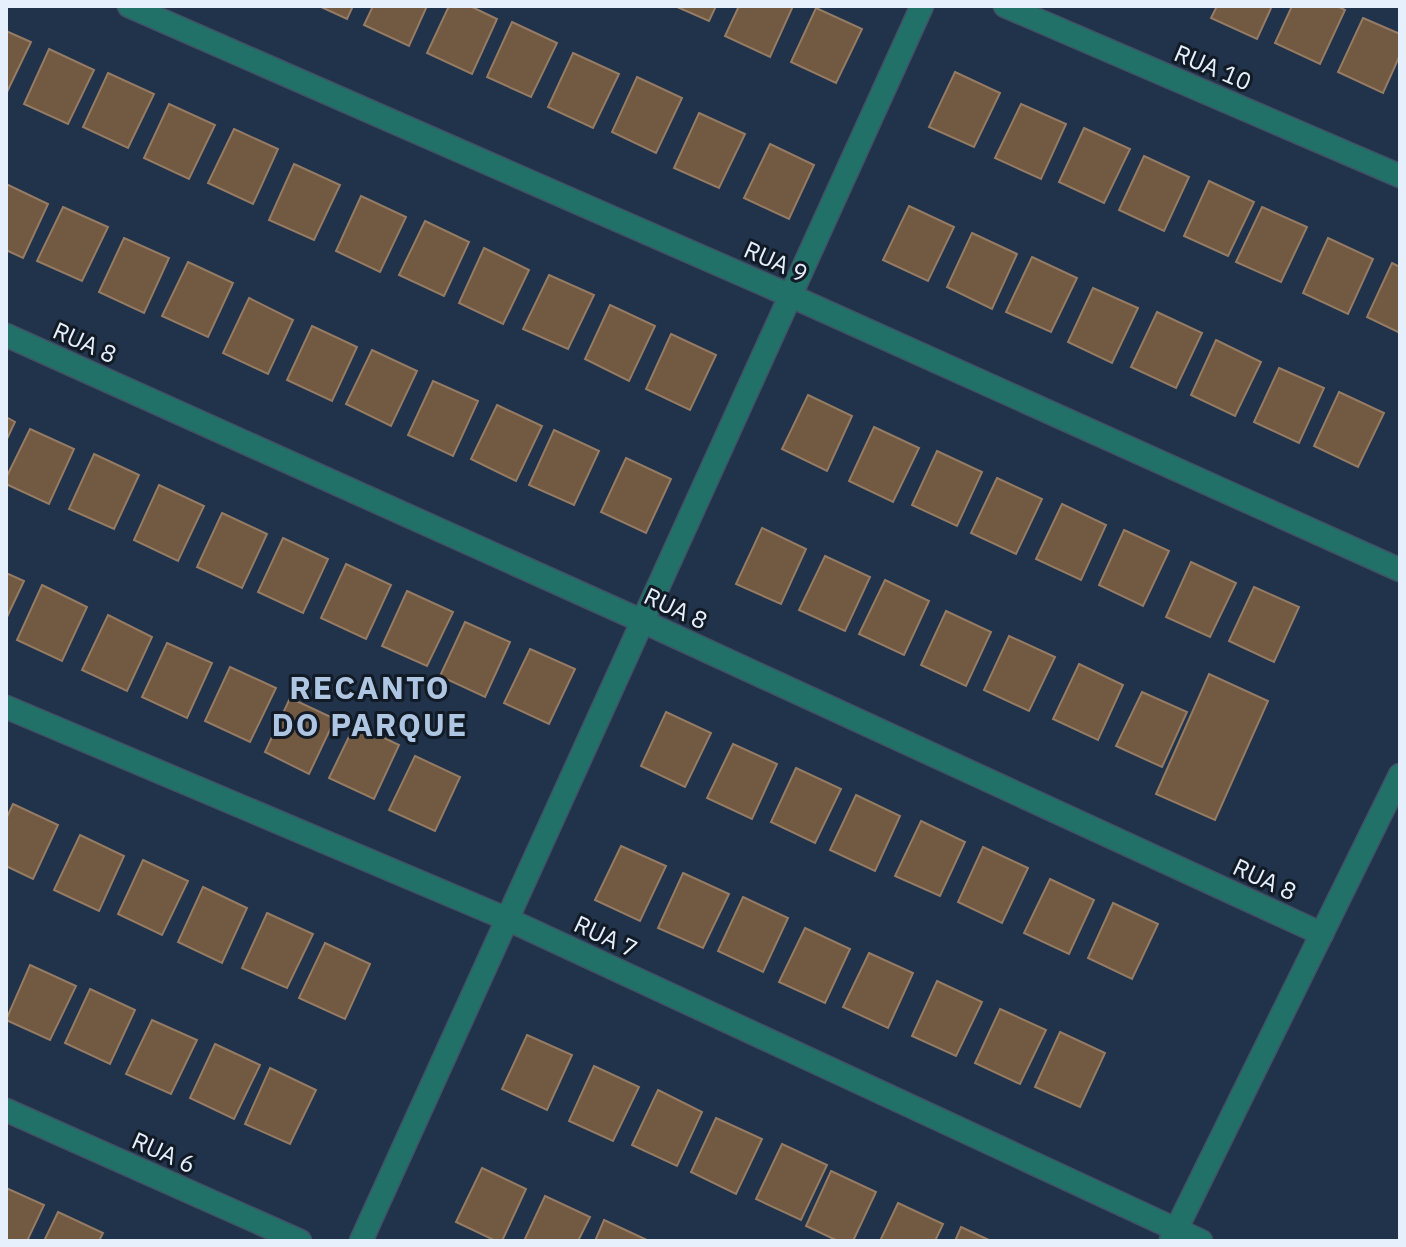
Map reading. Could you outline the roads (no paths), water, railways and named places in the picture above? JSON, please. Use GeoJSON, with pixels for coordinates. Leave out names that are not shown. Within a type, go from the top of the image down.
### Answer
{"type":"FeatureCollection","features":[{"type":"Feature","properties":{"kind":"street","name":"RUA 9"},"geometry":{"type":"LineString","coordinates":[[129,6],[791,296],[1400,570]]}},
{"type":"Feature","properties":{"kind":"street"},"geometry":{"type":"LineString","coordinates":[[361,1241],[922,6]]}},
{"type":"Feature","properties":{"kind":"street","name":"RUA 10"},"geometry":{"type":"LineString","coordinates":[[1005,6],[1400,176]]}},
{"type":"Feature","properties":{"kind":"street","name":"RUA 8"},"geometry":{"type":"LineString","coordinates":[[6,335],[642,621],[1322,934]]}},
{"type":"Feature","properties":{"kind":"street","name":"RUA 7"},"geometry":{"type":"LineString","coordinates":[[6,707],[507,919],[1174,1235],[1201,1241]]}},
{"type":"Feature","properties":{"kind":"street"},"geometry":{"type":"LineString","coordinates":[[1174,1235],[1400,775]]}},
{"type":"Feature","properties":{"kind":"street","name":"RUA 6"},"geometry":{"type":"LineString","coordinates":[[6,1110],[300,1241]]}},
{"type":"Feature","properties":{"kind":"district","name":"RECANTO DO PARQUE"},"geometry":{"type":"Point","coordinates":[370,706]}}]}
